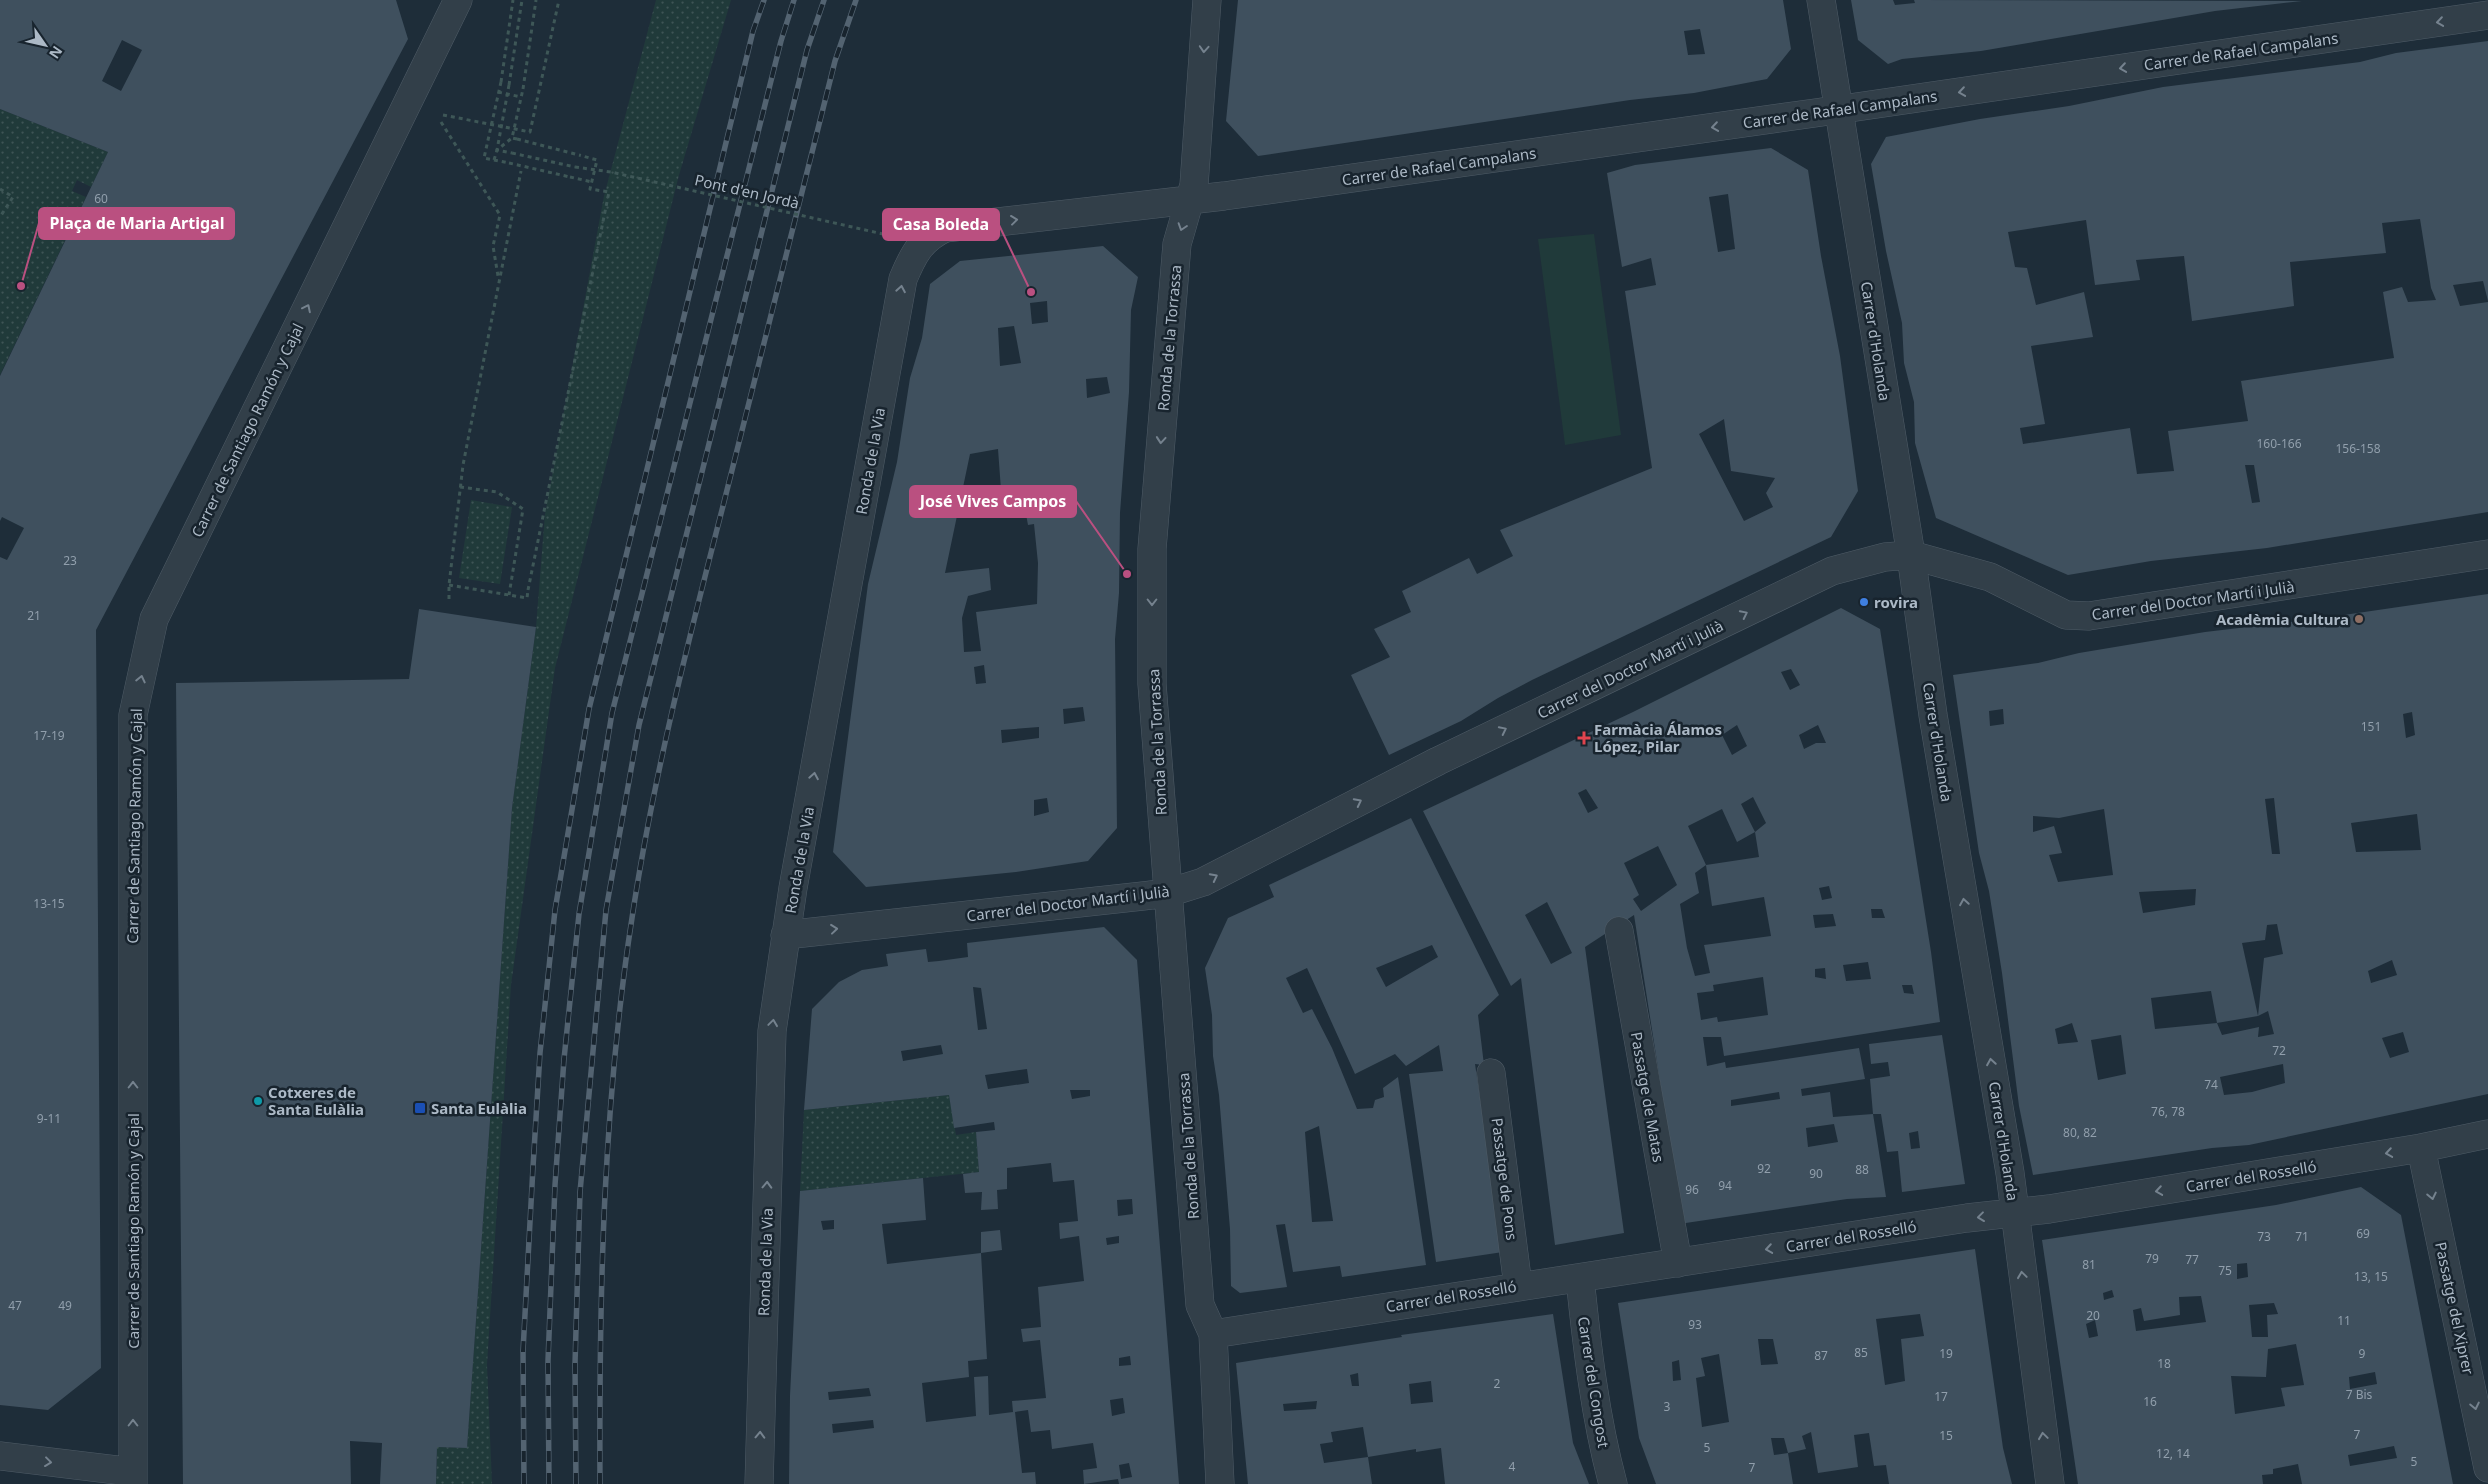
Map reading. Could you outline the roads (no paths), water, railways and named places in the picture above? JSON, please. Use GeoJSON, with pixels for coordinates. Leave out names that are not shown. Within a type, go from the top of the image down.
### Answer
{"type":"FeatureCollection","features":[{"type":"Feature","properties":{"kind":"street","name":"Carrer de Santiago Ramón y Cajal"},"geometry":{"type":"LineString","coordinates":[[133,1478],[133,714],[154,619],[458,0]]}},
{"type":"Feature","properties":{"kind":"street","name":"Ronda de la Torrassa"},"geometry":{"type":"LineString","coordinates":[[1207,0],[1197,156],[1191,199],[1177,244],[1152,549],[1152,684],[1200,1304],[1213,1334],[1220,1484]]}},
{"type":"Feature","properties":{"kind":"street","name":"Carrer d'Holanda"},"geometry":{"type":"LineString","coordinates":[[1822,0],[2014,1212],[2050,1484]]}},
{"type":"Feature","properties":{"kind":"street","name":"Carrer de Rafael Campalans"},"geometry":{"type":"LineString","coordinates":[[907,241],[945,228],[1224,196],[1838,110],[2488,15]]}},
{"type":"Feature","properties":{"kind":"street","name":"Ronda de la Via"},"geometry":{"type":"LineString","coordinates":[[759,1484],[772,1031],[785,935],[903,279],[907,241]]}},
{"type":"Feature","properties":{"kind":"street","name":"Carrer del Doctor Martí i Julià"},"geometry":{"type":"LineString","coordinates":[[785,935],[1168,893],[1203,882],[1438,761],[1832,571],[1885,557],[1911,555],[1990,577],[2066,615],[2089,616],[2488,554]]}},
{"type":"Feature","properties":{"kind":"street","name":"Passatge de Matas"},"geometry":{"type":"LineString","coordinates":[[1619,931],[1678,1263]]}},
{"type":"Feature","properties":{"kind":"street","name":"Passatge de Pons"},"geometry":{"type":"LineString","coordinates":[[1491,1073],[1518,1286]]}},
{"type":"Feature","properties":{"kind":"street","name":"Carrer del Rosselló"},"geometry":{"type":"LineString","coordinates":[[1213,1334],[1518,1286],[2014,1212],[2049,1209],[2421,1148],[2488,1134]]}},
{"type":"Feature","properties":{"kind":"street","name":"Passatge del Xiprer"},"geometry":{"type":"LineString","coordinates":[[2421,1148],[2488,1468]]}},
{"type":"Feature","properties":{"kind":"street","name":"Carrer del Congost"},"geometry":{"type":"LineString","coordinates":[[1580,1278],[1585,1325],[1604,1448],[1613,1484]]}},
{"type":"Feature","properties":{"kind":"street"},"geometry":{"type":"LineString","coordinates":[[0,1456],[133,1478]]}},
{"type":"Feature","properties":{"kind":"railway"},"geometry":{"type":"LineString","coordinates":[[524,1484],[523,1351],[540,1053],[555,910],[589,709],[753,31],[764,0]]}},
{"type":"Feature","properties":{"kind":"railway"},"geometry":{"type":"LineString","coordinates":[[549,1484],[548,1361],[555,1185],[564,1059],[579,914],[612,713],[781,41],[794,0]]}},
{"type":"Feature","properties":{"kind":"railway"},"geometry":{"type":"LineString","coordinates":[[576,1484],[575,1364],[580,1192],[606,910],[639,725],[807,50],[824,0]]}},
{"type":"Feature","properties":{"kind":"railway"},"geometry":{"type":"LineString","coordinates":[[600,1484],[600,1342],[609,1129],[622,988],[632,918],[650,814],[672,710],[835,61],[856,0]]}},
{"type":"Feature","properties":{"kind":"place","name":"Plaça de Maria Artigal"},"geometry":{"type":"Point","coordinates":[21,286]}},
{"type":"Feature","properties":{"kind":"place","name":"Casa Boleda"},"geometry":{"type":"Point","coordinates":[1031,292]}},
{"type":"Feature","properties":{"kind":"place","name":"José Vives Campos"},"geometry":{"type":"Point","coordinates":[1127,574]}},
{"type":"Feature","properties":{"kind":"place","name":"rovira"},"geometry":{"type":"Point","coordinates":[1864,602]}},
{"type":"Feature","properties":{"kind":"place","name":"Acadèmia Cultura"},"geometry":{"type":"Point","coordinates":[2359,619]}},
{"type":"Feature","properties":{"kind":"place","name":"Farmàcia Álamos López, Pilar"},"geometry":{"type":"Point","coordinates":[1584,738]}},
{"type":"Feature","properties":{"kind":"place","name":"Cotxeres de Santa Eulàlia"},"geometry":{"type":"Point","coordinates":[258,1101]}},
{"type":"Feature","properties":{"kind":"place","name":"Santa Eulàlia"},"geometry":{"type":"Point","coordinates":[420,1108]}}]}
